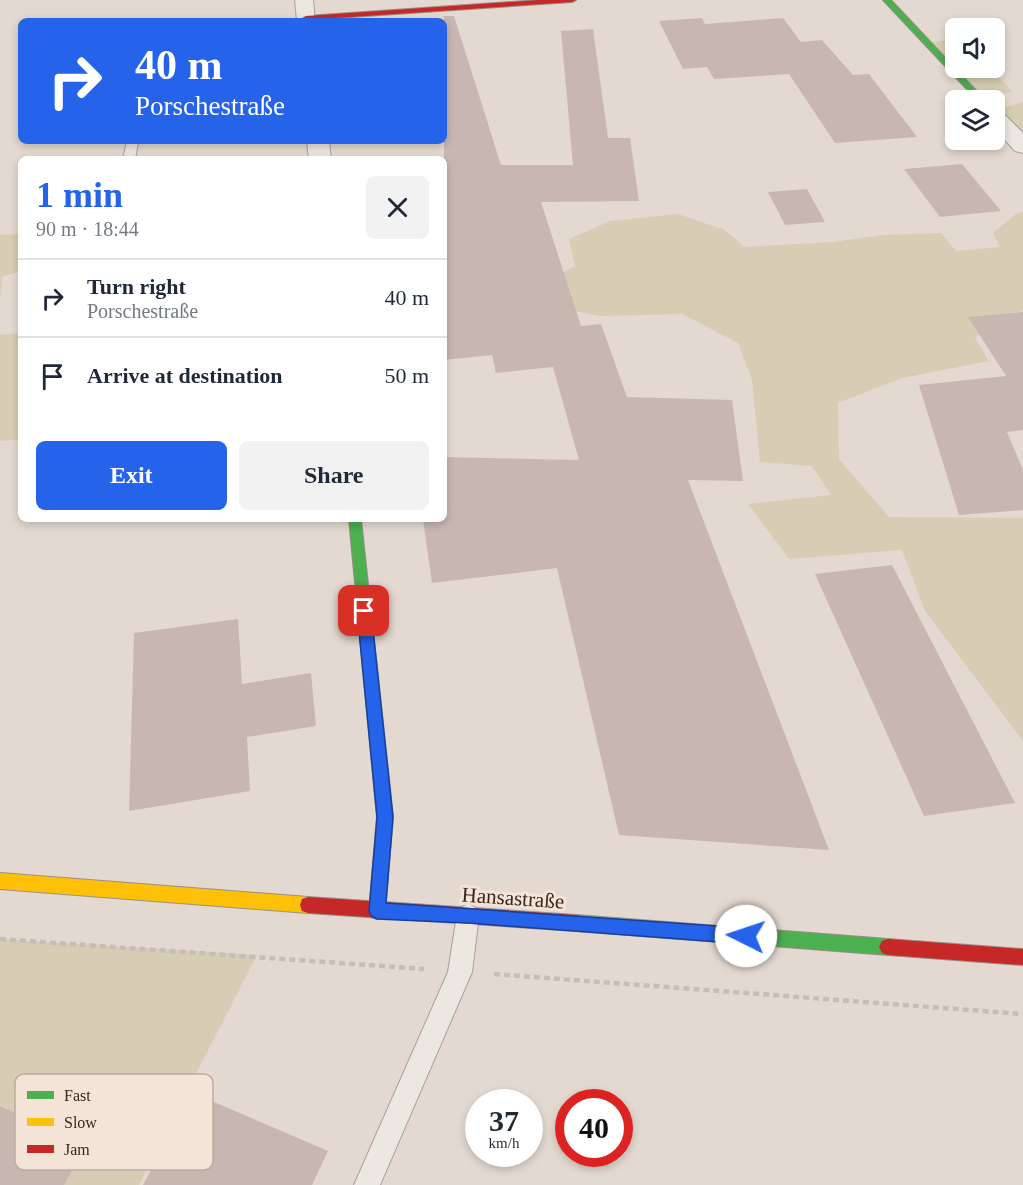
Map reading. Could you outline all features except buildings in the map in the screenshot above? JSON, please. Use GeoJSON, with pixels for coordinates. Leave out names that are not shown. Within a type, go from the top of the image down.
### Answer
{"type":"FeatureCollection","features":[{"type":"Feature","properties":{"kind":"street"},"geometry":{"type":"LineString","coordinates":[[305,13],[572,0]]}},
{"type":"Feature","properties":{"kind":"street"},"geometry":{"type":"LineString","coordinates":[[887,0],[972,90]]}},
{"type":"Feature","properties":{"kind":"street"},"geometry":{"type":"LineString","coordinates":[[1005,127],[1023,146]]}},
{"type":"Feature","properties":{"kind":"street"},"geometry":{"type":"LineString","coordinates":[[355,522],[385,817],[377,911]]}},
{"type":"Feature","properties":{"kind":"street","name":"Hansastraße"},"geometry":{"type":"LineString","coordinates":[[0,881],[377,911],[468,915],[1023,957]]}},
{"type":"Feature","properties":{"kind":"lane"},"geometry":{"type":"LineString","coordinates":[[367,1185],[460,972],[468,915]]}},
{"type":"Feature","properties":{"kind":"path"},"geometry":{"type":"LineString","coordinates":[[0,939],[1023,1014]]}},
{"type":"Feature","properties":{"kind":"shaded area"},"geometry":{"type":"Polygon","coordinates":[[[945,40],[945,62],[927,43],[945,40]]]}},
{"type":"Feature","properties":{"kind":"shaded area"},"geometry":{"type":"Polygon","coordinates":[[[960,78],[999,78],[1013,92],[1005,93],[1005,90],[971,90],[960,78]]]}},
{"type":"Feature","properties":{"kind":"shaded area"},"geometry":{"type":"Polygon","coordinates":[[[1023,102],[1023,141],[1005,121],[1005,107],[1023,102]]]}},
{"type":"Feature","properties":{"kind":"shaded area"},"geometry":{"type":"Polygon","coordinates":[[[1023,212],[1023,311],[997,318],[975,338],[989,361],[902,378],[838,403],[839,459],[889,517],[1023,518],[1023,741],[925,611],[902,550],[789,559],[748,504],[831,495],[812,466],[760,462],[752,380],[738,343],[682,314],[601,316],[530,303],[543,283],[575,266],[569,239],[610,221],[678,214],[725,230],[744,247],[833,242],[882,235],[941,233],[956,251],[1000,247],[993,233],[1016,214],[1023,212]]]}},
{"type":"Feature","properties":{"kind":"shaded area"},"geometry":{"type":"Polygon","coordinates":[[[18,234],[18,272],[2,277],[0,300],[0,235],[18,234]]]}},
{"type":"Feature","properties":{"kind":"shaded area"},"geometry":{"type":"Polygon","coordinates":[[[18,333],[18,439],[0,441],[0,335],[18,333]]]}},
{"type":"Feature","properties":{"kind":"shaded area"},"geometry":{"type":"Polygon","coordinates":[[[0,939],[257,955],[196,1074],[15,1074],[15,1170],[147,1170],[139,1185],[0,1185],[0,939]]]}},
{"type":"Feature","properties":{"kind":"traffic: fast"},"geometry":{"type":"LineString","coordinates":[[887,0],[972,90]]}},
{"type":"Feature","properties":{"kind":"traffic: fast"},"geometry":{"type":"LineString","coordinates":[[355,522],[385,817],[377,911]]}},
{"type":"Feature","properties":{"kind":"traffic: fast"},"geometry":{"type":"LineString","coordinates":[[576,923],[888,947]]}},
{"type":"Feature","properties":{"kind":"traffic: slow"},"geometry":{"type":"LineString","coordinates":[[0,881],[308,905]]}},
{"type":"Feature","properties":{"kind":"traffic: jam"},"geometry":{"type":"LineString","coordinates":[[306,18],[572,0]]}},
{"type":"Feature","properties":{"kind":"traffic: jam"},"geometry":{"type":"LineString","coordinates":[[308,905],[576,923]]}},
{"type":"Feature","properties":{"kind":"traffic: jam"},"geometry":{"type":"LineString","coordinates":[[888,947],[1023,957]]}},
{"type":"Feature","properties":{"kind":"route"},"geometry":{"type":"LineString","coordinates":[[364,611],[385,817],[377,911],[468,915],[746,936]]}}]}
